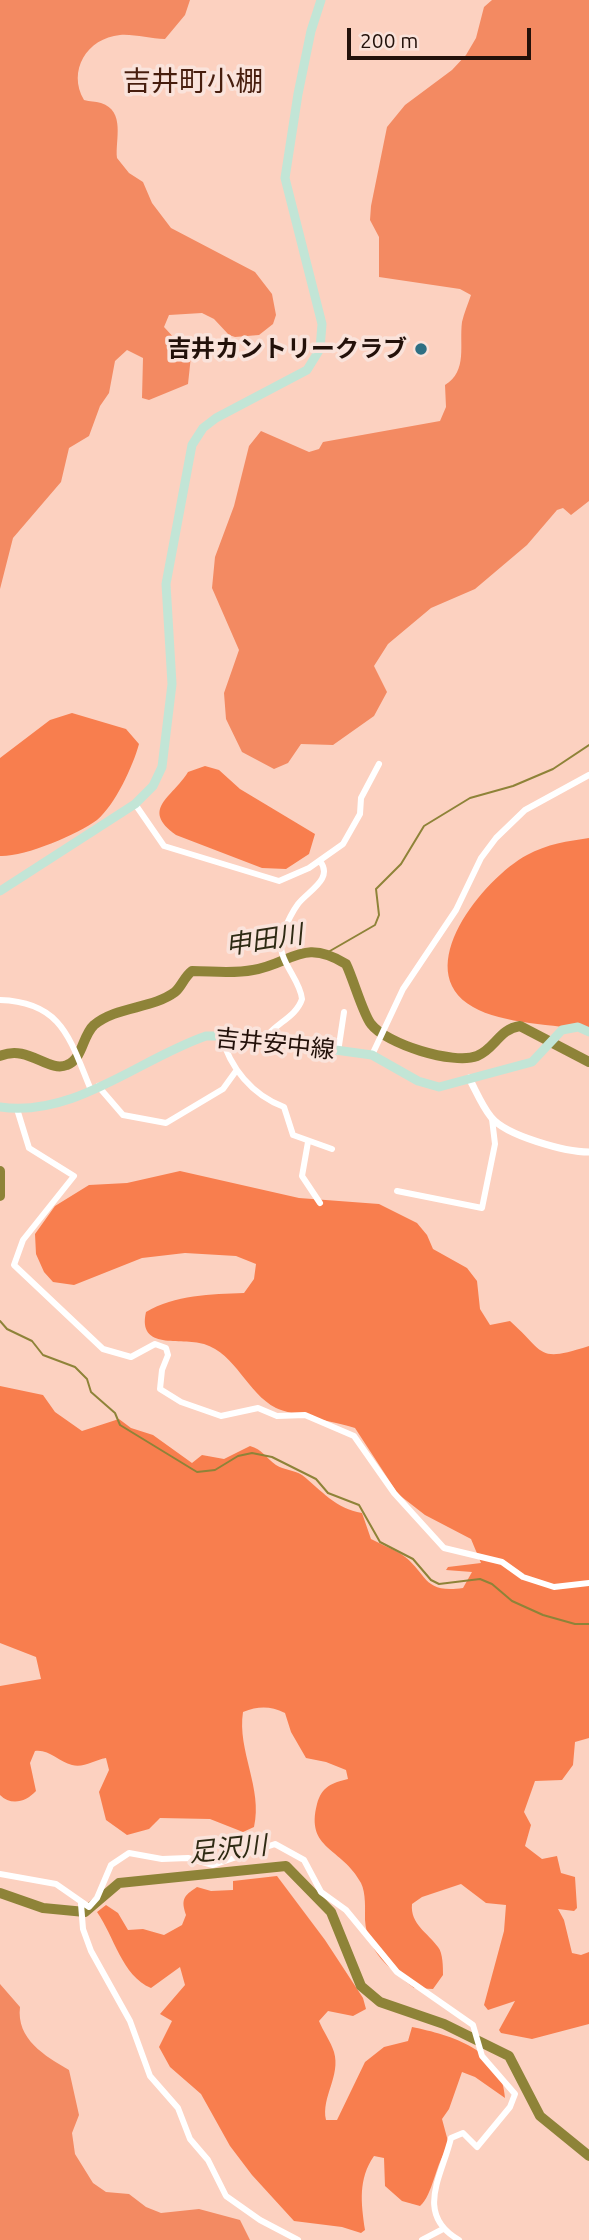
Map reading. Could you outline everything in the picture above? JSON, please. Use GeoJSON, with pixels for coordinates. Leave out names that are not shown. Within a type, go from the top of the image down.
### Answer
{"type":"FeatureCollection","features":[{"type":"Feature","properties":{"kind":"main road"},"geometry":{"type":"LineString","coordinates":[[0,891],[135,804],[153,786],[162,767],[173,684],[166,584],[192,445],[202,428],[216,418],[307,370],[320,349],[322,324],[285,178],[298,94],[311,31],[321,0]]}},
{"type":"Feature","properties":{"kind":"main road","name":"吉井安中線"},"geometry":{"type":"LineString","coordinates":[[0,1107],[17,1110],[55,1105],[184,1043],[206,1036],[221,1035],[338,1052],[374,1051],[428,1086],[439,1087],[532,1062],[553,1038],[570,1027],[589,1032]]}},
{"type":"Feature","properties":{"kind":"street"},"geometry":{"type":"LineString","coordinates":[[135,804],[164,846],[271,880],[284,880],[320,860],[348,838],[360,814],[361,798],[379,764]]}},
{"type":"Feature","properties":{"kind":"street"},"geometry":{"type":"LineString","coordinates":[[374,1051],[411,975],[456,910],[481,858],[496,838],[525,810],[589,775]]}},
{"type":"Feature","properties":{"kind":"street"},"geometry":{"type":"LineString","coordinates":[[263,1041],[275,1026],[295,1012],[302,999],[284,958],[281,937],[289,918],[324,874],[320,860]]}},
{"type":"Feature","properties":{"kind":"street"},"geometry":{"type":"LineString","coordinates":[[0,1000],[37,1005],[64,1029],[94,1088],[123,1115],[166,1123],[223,1089],[236,1071]]}},
{"type":"Feature","properties":{"kind":"street"},"geometry":{"type":"LineString","coordinates":[[338,1052],[344,1012]]}},
{"type":"Feature","properties":{"kind":"street"},"geometry":{"type":"LineString","coordinates":[[221,1035],[236,1071],[268,1101],[284,1107],[291,1133],[332,1149]]}},
{"type":"Feature","properties":{"kind":"street"},"geometry":{"type":"LineString","coordinates":[[469,1078],[492,1118],[500,1126],[563,1150],[589,1152]]}},
{"type":"Feature","properties":{"kind":"street"},"geometry":{"type":"LineString","coordinates":[[17,1110],[29,1148],[74,1176],[23,1240],[14,1265],[103,1349],[131,1357],[160,1344],[169,1355],[159,1382],[160,1389],[181,1402],[221,1416],[258,1408],[277,1416],[305,1415],[354,1436],[394,1493],[444,1548],[502,1562],[523,1577],[554,1587],[589,1583]]}},
{"type":"Feature","properties":{"kind":"street"},"geometry":{"type":"LineString","coordinates":[[397,1191],[482,1208],[495,1144],[492,1118]]}},
{"type":"Feature","properties":{"kind":"street"},"geometry":{"type":"LineString","coordinates":[[309,1142],[302,1176],[320,1203]]}},
{"type":"Feature","properties":{"kind":"street"},"geometry":{"type":"LineString","coordinates":[[0,1874],[56,1884],[81,1904],[91,1906],[111,1865],[130,1853],[162,1859],[188,1858],[213,1865],[275,1844],[303,1860],[321,1892],[346,1910],[397,1972],[473,2025],[482,2056],[515,2094],[510,2107],[477,2147],[463,2133],[451,2138],[435,2191],[435,2210],[443,2229],[459,2240]]}},
{"type":"Feature","properties":{"kind":"street"},"geometry":{"type":"LineString","coordinates":[[81,1904],[83,1929],[91,1951],[130,2021],[150,2076],[178,2108],[190,2139],[208,2160],[226,2196],[260,2220],[298,2240]]}},
{"type":"Feature","properties":{"kind":"street"},"geometry":{"type":"LineString","coordinates":[[422,2240],[443,2229]]}},
{"type":"Feature","properties":{"kind":"shaded area","name":"吉井カントリークラブ"},"geometry":{"type":"Polygon","coordinates":[[[0,0],[190,0],[185,15],[165,39],[120,35],[98,42],[83,58],[79,67],[79,89],[84,100],[101,103],[114,112],[118,127],[117,158],[129,173],[143,182],[152,203],[171,228],[255,272],[272,294],[276,315],[273,324],[259,335],[235,337],[229,335],[214,319],[202,313],[169,315],[164,327],[191,356],[188,384],[149,400],[142,398],[143,358],[127,350],[115,361],[109,393],[100,406],[89,436],[69,448],[61,482],[13,538],[0,589],[0,0]]]}},
{"type":"Feature","properties":{"kind":"shaded area","name":"吉井カントリークラブ"},"geometry":{"type":"Polygon","coordinates":[[[492,0],[589,0],[589,501],[571,515],[563,508],[557,510],[527,545],[475,589],[431,608],[388,644],[374,666],[387,692],[374,716],[333,745],[301,744],[288,763],[274,769],[242,752],[226,719],[224,693],[239,650],[212,588],[215,557],[234,506],[249,446],[261,431],[309,452],[319,449],[323,442],[440,421],[446,407],[445,385],[460,365],[462,322],[471,295],[460,289],[379,277],[379,237],[370,220],[371,206],[387,127],[405,105],[452,70],[466,55],[476,38],[484,7],[492,0]]]}},
{"type":"Feature","properties":{"kind":"shaded area"},"geometry":{"type":"Polygon","coordinates":[[[72,713],[126,729],[139,744],[122,785],[104,813],[88,826],[36,849],[0,856],[0,758],[50,720],[72,713]]]}},
{"type":"Feature","properties":{"kind":"shaded area"},"geometry":{"type":"Polygon","coordinates":[[[205,766],[219,770],[240,789],[315,834],[309,854],[286,869],[262,868],[176,835],[160,818],[162,804],[188,772],[205,766]]]}},
{"type":"Feature","properties":{"kind":"shaded area"},"geometry":{"type":"Polygon","coordinates":[[[589,838],[589,1030],[514,1020],[473,1007],[455,991],[448,971],[450,949],[474,903],[491,883],[527,855],[550,846],[589,838]]]}},
{"type":"Feature","properties":{"kind":"shaded area"},"geometry":{"type":"Polygon","coordinates":[[[180,1171],[299,1198],[379,1204],[417,1223],[427,1235],[433,1249],[467,1268],[477,1281],[480,1309],[490,1325],[510,1321],[543,1352],[550,1354],[589,1346],[589,1738],[575,1742],[573,1765],[562,1780],[535,1781],[524,1812],[531,1825],[525,1846],[542,1859],[557,1856],[561,1873],[575,1877],[577,1908],[574,1911],[558,1909],[564,1920],[572,1953],[581,1955],[589,1952],[589,2024],[532,2039],[501,2033],[499,2030],[515,2001],[488,2010],[484,2005],[504,1931],[506,1905],[486,1903],[461,1884],[422,1897],[412,1904],[417,1923],[441,1953],[443,1975],[433,1989],[414,1988],[388,1967],[370,1941],[361,1883],[353,1871],[327,1847],[316,1831],[319,1798],[328,1786],[348,1779],[346,1770],[306,1758],[291,1732],[285,1713],[280,1711],[264,1708],[243,1712],[243,1741],[256,1812],[254,1827],[243,1832],[210,1819],[160,1818],[149,1829],[127,1835],[106,1820],[99,1792],[109,1770],[106,1758],[76,1766],[45,1752],[35,1751],[30,1763],[36,1791],[28,1798],[18,1801],[9,1801],[0,1795],[0,1686],[41,1679],[36,1657],[0,1643],[0,1386],[43,1395],[55,1412],[82,1431],[119,1419],[131,1428],[153,1435],[192,1463],[202,1455],[224,1459],[250,1446],[254,1447],[276,1465],[302,1475],[337,1503],[362,1513],[371,1539],[401,1554],[426,1580],[439,1588],[463,1588],[472,1572],[446,1570],[448,1567],[481,1563],[471,1539],[425,1515],[398,1494],[355,1428],[276,1408],[257,1393],[225,1356],[215,1349],[195,1342],[163,1340],[148,1332],[145,1324],[146,1312],[157,1306],[206,1295],[244,1293],[254,1279],[256,1264],[236,1256],[185,1253],[142,1258],[74,1285],[53,1282],[44,1272],[36,1254],[35,1234],[55,1206],[89,1185],[127,1183],[180,1171]]]}},
{"type":"Feature","properties":{"kind":"shaded area"},"geometry":{"type":"Polygon","coordinates":[[[277,1876],[325,1940],[363,1998],[366,2009],[353,2016],[328,2011],[319,2021],[333,2048],[335,2061],[326,2103],[326,2120],[337,2120],[365,2062],[384,2047],[408,2041],[412,2027],[458,2040],[472,2048],[495,2068],[502,2081],[505,2098],[475,2077],[462,2072],[449,2109],[442,2119],[449,2145],[420,2206],[402,2201],[385,2186],[384,2158],[374,2156],[363,2182],[365,2230],[361,2233],[342,2227],[294,2221],[252,2175],[230,2146],[201,2094],[170,2067],[159,2047],[172,2021],[160,2014],[185,1985],[180,1967],[151,1988],[141,1982],[119,1954],[97,1912],[106,1905],[118,1913],[128,1930],[143,1929],[164,1935],[182,1925],[186,1915],[184,1899],[197,1887],[211,1891],[233,1890],[233,1881],[277,1876]]]}},
{"type":"Feature","properties":{"kind":"shaded area"},"geometry":{"type":"Polygon","coordinates":[[[0,1984],[20,2007],[20,2018],[27,2037],[42,2052],[69,2070],[79,2115],[72,2133],[75,2154],[93,2183],[106,2192],[129,2194],[146,2207],[161,2213],[199,2209],[240,2220],[250,2240],[0,2240],[0,1984]]]}},
{"type":"Feature","properties":{"kind":"waterway"},"geometry":{"type":"LineString","coordinates":[[323,955],[375,925],[379,915],[376,889],[401,864],[424,826],[470,798],[513,786],[553,769],[589,745]]}},
{"type":"Feature","properties":{"kind":"waterway","name":"申田川"},"geometry":{"type":"LineString","coordinates":[[0,1056],[20,1053],[52,1065],[67,1065],[76,1058],[94,1025],[113,1014],[166,998],[177,990],[192,971],[253,970],[308,952],[331,956],[346,964],[371,1024],[391,1039],[405,1045],[437,1055],[466,1058],[483,1053],[507,1031],[520,1026],[589,1062]]}},
{"type":"Feature","properties":{"kind":"waterway","name":"申田川"},"geometry":{"type":"LineString","coordinates":[[0,1171],[0,1196]]}},
{"type":"Feature","properties":{"kind":"waterway"},"geometry":{"type":"LineString","coordinates":[[0,1321],[7,1329],[32,1341],[43,1355],[75,1367],[87,1379],[91,1392],[115,1413],[120,1425],[197,1472],[215,1470],[238,1456],[252,1453],[272,1457],[316,1479],[328,1493],[359,1505],[380,1542],[413,1559],[431,1580],[439,1584],[480,1579],[492,1584],[512,1601],[543,1615],[575,1624],[589,1624]]}},
{"type":"Feature","properties":{"kind":"waterway","name":"足沢川"},"geometry":{"type":"LineString","coordinates":[[0,1893],[43,1908],[85,1912],[119,1883],[286,1866],[331,1912],[361,1986],[380,2002],[444,2024],[509,2056],[540,2116],[589,2156]]}},
{"type":"Feature","properties":{"kind":"place","name":"吉井カントリークラブ"},"geometry":{"type":"Point","coordinates":[421,349]}},
{"type":"Feature","properties":{"kind":"district","name":"吉井町小棚"},"geometry":{"type":"Point","coordinates":[193,82]}}]}
